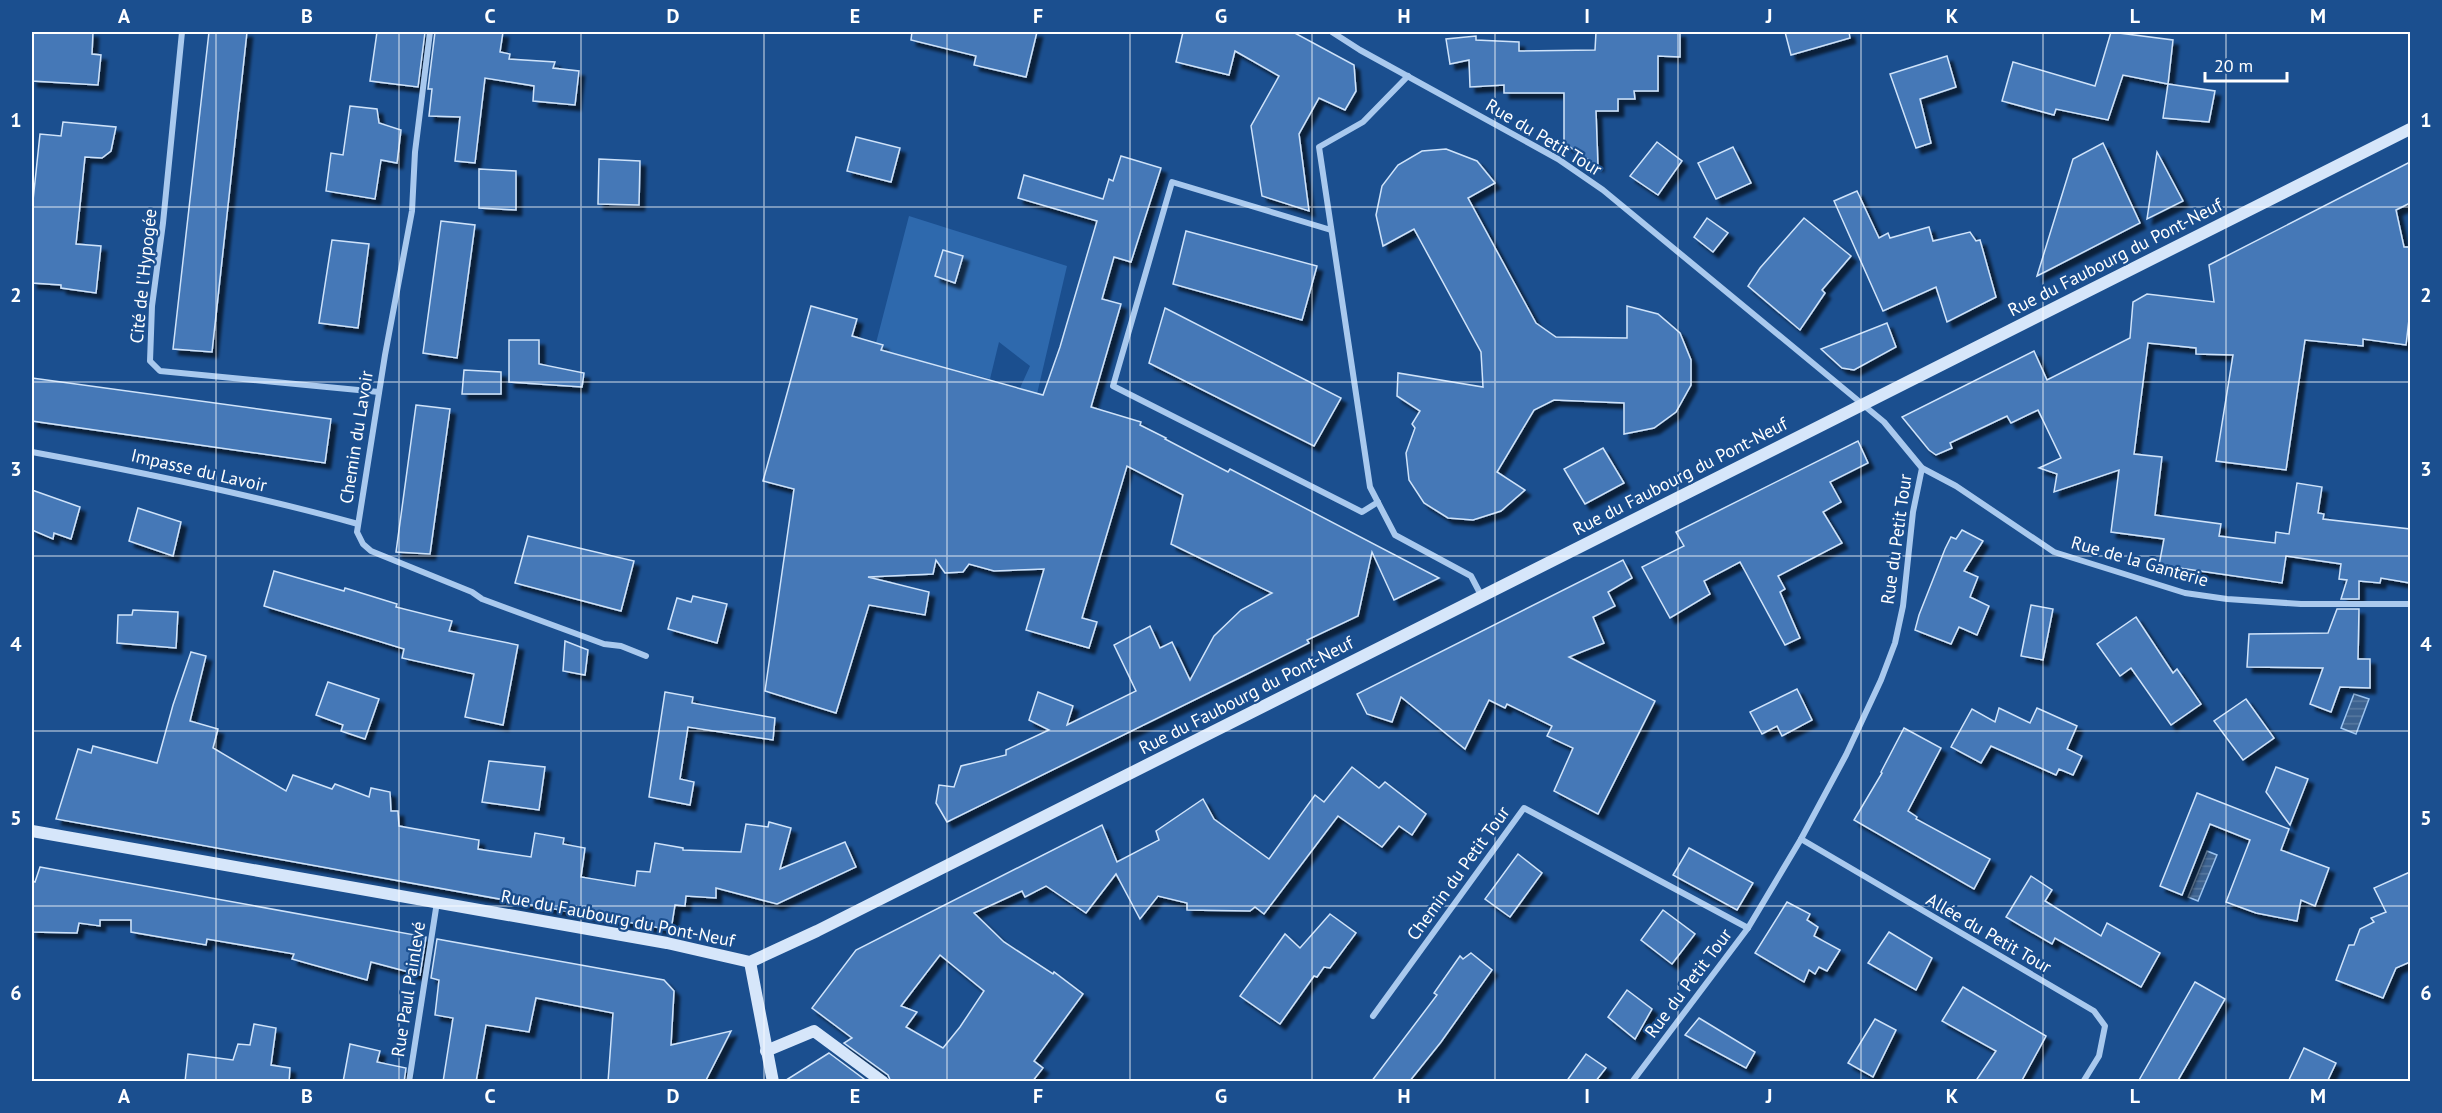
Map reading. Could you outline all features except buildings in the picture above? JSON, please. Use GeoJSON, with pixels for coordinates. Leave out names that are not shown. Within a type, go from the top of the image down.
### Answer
{"type":"FeatureCollection","features":[{"type":"Feature","properties":{"kind":"main road","name":"Rue du Faubourg du Pont-Neuf"},"geometry":{"type":"LineString","coordinates":[[32,831],[674,945],[750,962],[811,934],[2410,129]]}},
{"type":"Feature","properties":{"kind":"main road"},"geometry":{"type":"LineString","coordinates":[[750,962],[773,1082]]}},
{"type":"Feature","properties":{"kind":"main road"},"geometry":{"type":"LineString","coordinates":[[766,1051],[814,1030],[883,1082]]}},
{"type":"Feature","properties":{"kind":"street","name":"Cité de l'Hypogée"},"geometry":{"type":"LineString","coordinates":[[182,32],[163,223],[152,306],[150,361],[160,372],[379,392]]}},
{"type":"Feature","properties":{"kind":"street","name":"Chemin du Lavoir"},"geometry":{"type":"LineString","coordinates":[[430,32],[414,152],[412,212],[379,392],[357,532],[363,544],[370,551],[472,592],[482,599],[604,644],[621,646],[646,656]]}},
{"type":"Feature","properties":{"kind":"street","name":"Rue du Petit Tour"},"geometry":{"type":"LineString","coordinates":[[1332,32],[1360,50],[1558,159],[1603,190],[1884,422],[1922,468],[1913,512],[1903,606],[1895,643],[1881,680],[1851,745],[1801,839],[1748,928],[1632,1082]]}},
{"type":"Feature","properties":{"kind":"street"},"geometry":{"type":"LineString","coordinates":[[1408,76],[1363,122],[1319,147],[1370,487],[1395,535],[1471,576],[1482,597]]}},
{"type":"Feature","properties":{"kind":"street"},"geometry":{"type":"LineString","coordinates":[[1331,230],[1172,182],[1113,386],[1362,512],[1378,502]]}},
{"type":"Feature","properties":{"kind":"street","name":"Impasse du Lavoir"},"geometry":{"type":"LineString","coordinates":[[32,452],[147,473],[301,508],[358,524]]}},
{"type":"Feature","properties":{"kind":"street","name":"Rue de la Ganterie"},"geometry":{"type":"LineString","coordinates":[[1922,468],[1956,486],[2054,552],[2185,593],[2227,599],[2301,604],[2410,604]]}},
{"type":"Feature","properties":{"kind":"street","name":"Chemin du Petit Tour"},"geometry":{"type":"LineString","coordinates":[[1373,1016],[1524,808],[1748,928]]}},
{"type":"Feature","properties":{"kind":"street","name":"Allée du Petit Tour"},"geometry":{"type":"LineString","coordinates":[[1801,839],[2094,1011],[2105,1026],[2098,1056],[2083,1082]]}},
{"type":"Feature","properties":{"kind":"street","name":"Rue Paul Painlevé"},"geometry":{"type":"LineString","coordinates":[[410,1082],[437,902]]}},
{"type":"Feature","properties":{"kind":"shaded area"},"geometry":{"type":"Polygon","coordinates":[[[909,216],[1067,266],[1037,394],[1020,388],[1030,366],[999,342],[990,379],[881,350],[883,345],[876,343],[909,216]]]}},
{"type":"Feature","properties":{"kind":"shaded area"},"geometry":{"type":"Polygon","coordinates":[[[2354,694],[2369,699],[2356,734],[2341,728],[2354,694]]]}},
{"type":"Feature","properties":{"kind":"shaded area"},"geometry":{"type":"Polygon","coordinates":[[[2207,851],[2217,855],[2198,901],[2188,897],[2207,851]]]}}]}
